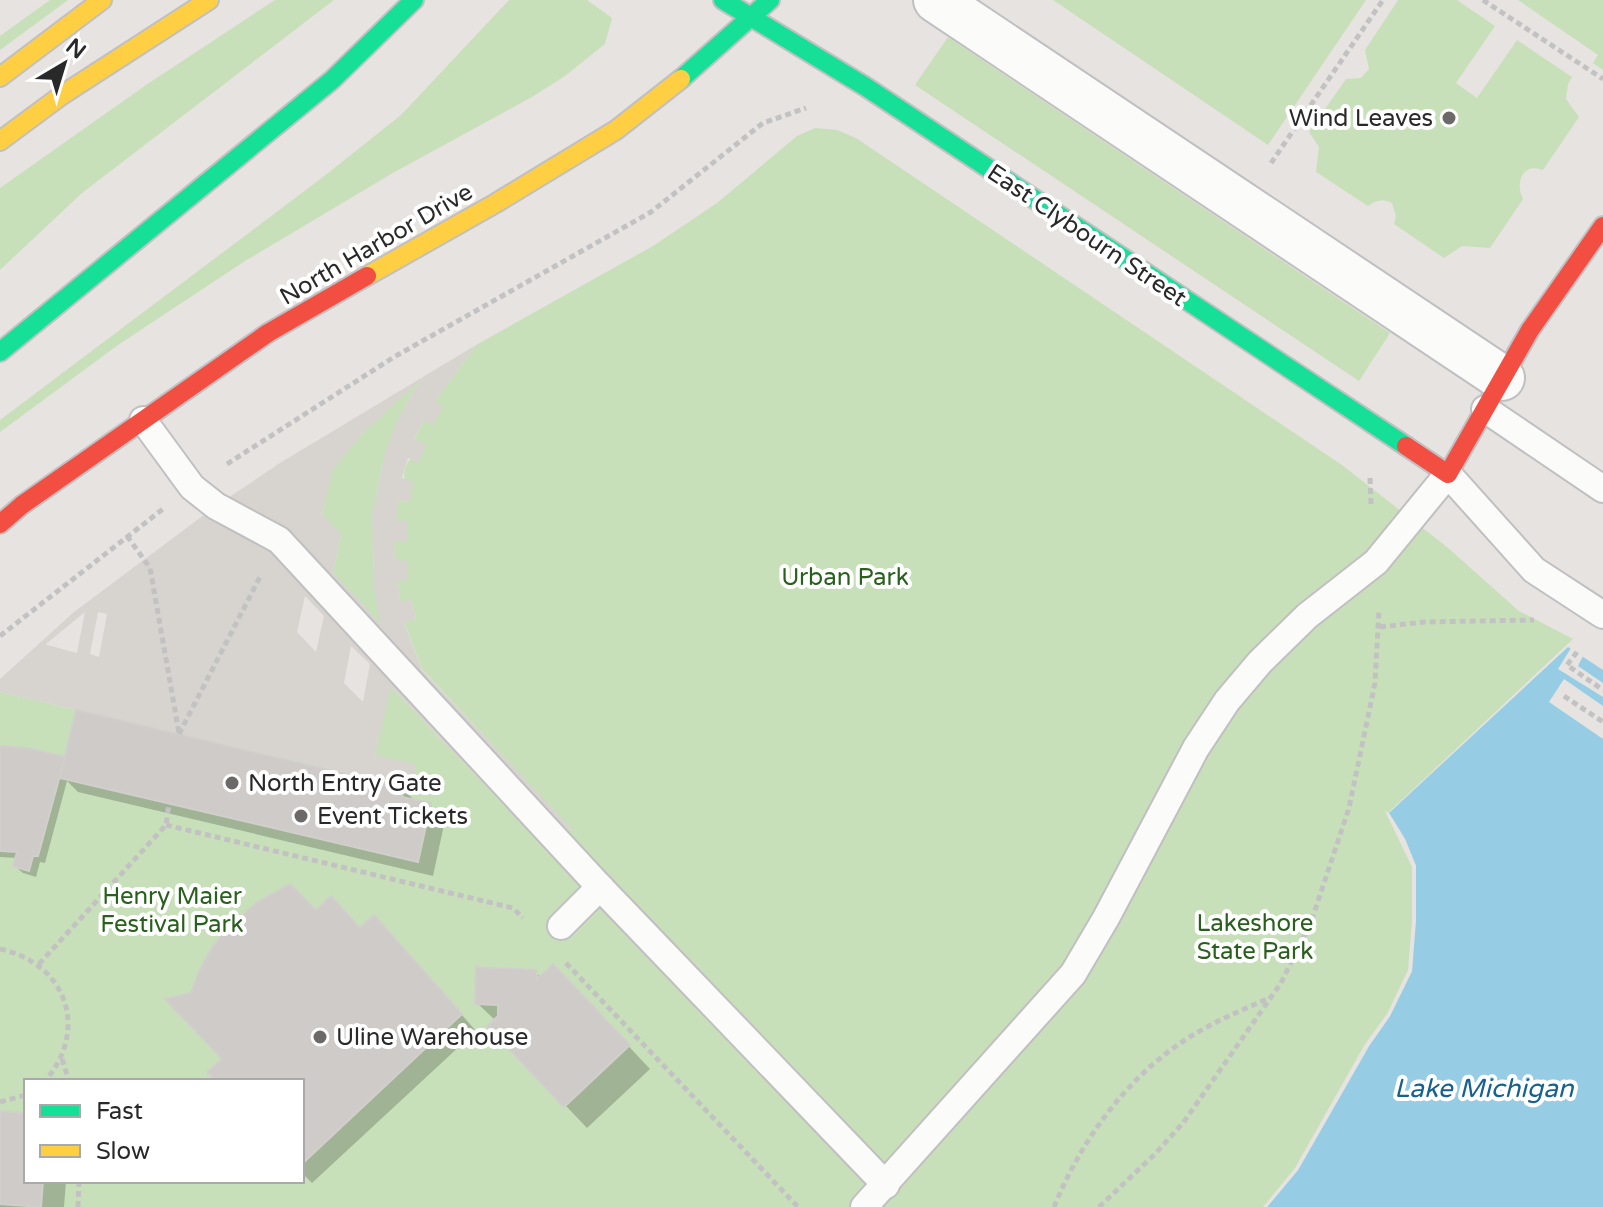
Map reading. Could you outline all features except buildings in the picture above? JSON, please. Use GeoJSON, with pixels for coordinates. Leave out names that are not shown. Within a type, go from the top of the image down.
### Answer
{"type":"FeatureCollection","features":[{"type":"Feature","properties":{"kind":"main road"},"geometry":{"type":"LineString","coordinates":[[0,77],[102,0]]}},
{"type":"Feature","properties":{"kind":"main road"},"geometry":{"type":"LineString","coordinates":[[0,141],[62,95],[209,0]]}},
{"type":"Feature","properties":{"kind":"main road"},"geometry":{"type":"LineString","coordinates":[[0,352],[332,80],[414,0]]}},
{"type":"Feature","properties":{"kind":"main road","name":"East Clybourn Street"},"geometry":{"type":"LineString","coordinates":[[723,0],[866,87],[1448,474]]}},
{"type":"Feature","properties":{"kind":"main road","name":"North Harbor Drive"},"geometry":{"type":"LineString","coordinates":[[0,524],[22,505],[268,333],[496,203],[616,130],[752,19],[770,0]]}},
{"type":"Feature","properties":{"kind":"main road"},"geometry":{"type":"LineString","coordinates":[[1448,474],[1530,330],[1603,226]]}},
{"type":"Feature","properties":{"kind":"street"},"geometry":{"type":"LineString","coordinates":[[936,0],[1494,394]]}},
{"type":"Feature","properties":{"kind":"lane"},"geometry":{"type":"LineString","coordinates":[[1494,394],[1603,489]]}},
{"type":"Feature","properties":{"kind":"lane"},"geometry":{"type":"LineString","coordinates":[[143,420],[192,487],[216,506],[279,540],[600,887],[886,1185]]}},
{"type":"Feature","properties":{"kind":"lane"},"geometry":{"type":"LineString","coordinates":[[864,1207],[1073,974],[1196,748],[1227,701],[1260,662],[1307,616],[1376,562],[1448,474],[1534,570],[1603,615]]}},
{"type":"Feature","properties":{"kind":"lane"},"geometry":{"type":"LineString","coordinates":[[561,926],[600,887]]}},
{"type":"Feature","properties":{"kind":"path"},"geometry":{"type":"LineString","coordinates":[[1271,163],[1383,0]]}},
{"type":"Feature","properties":{"kind":"path"},"geometry":{"type":"LineString","coordinates":[[1483,0],[1603,79]]}},
{"type":"Feature","properties":{"kind":"path"},"geometry":{"type":"LineString","coordinates":[[0,636],[192,487],[394,357],[651,212],[763,123],[810,107]]}},
{"type":"Feature","properties":{"kind":"path"},"geometry":{"type":"LineString","coordinates":[[1099,1207],[1183,1123],[1272,997],[1311,922],[1349,808],[1375,683],[1380,627],[1369,472]]}},
{"type":"Feature","properties":{"kind":"path"},"geometry":{"type":"LineString","coordinates":[[127,536],[150,568],[179,734],[279,540]]}},
{"type":"Feature","properties":{"kind":"path"},"geometry":{"type":"LineString","coordinates":[[1380,627],[1424,622],[1536,620]]}},
{"type":"Feature","properties":{"kind":"path"},"geometry":{"type":"LineString","coordinates":[[1577,652],[1567,665],[1603,690]]}},
{"type":"Feature","properties":{"kind":"path"},"geometry":{"type":"LineString","coordinates":[[1564,696],[1603,722]]}},
{"type":"Feature","properties":{"kind":"path"},"geometry":{"type":"LineString","coordinates":[[39,964],[166,825],[169,804]]}},
{"type":"Feature","properties":{"kind":"path"},"geometry":{"type":"LineString","coordinates":[[166,825],[513,908],[524,919]]}},
{"type":"Feature","properties":{"kind":"path"},"geometry":{"type":"LineString","coordinates":[[0,949],[18,952],[39,964],[56,984],[67,1007],[69,1033],[62,1058],[46,1079]]}},
{"type":"Feature","properties":{"kind":"path"},"geometry":{"type":"LineString","coordinates":[[557,954],[798,1207]]}},
{"type":"Feature","properties":{"kind":"path"},"geometry":{"type":"LineString","coordinates":[[1054,1207],[1087,1141],[1115,1103],[1143,1074],[1207,1026],[1272,997]]}},
{"type":"Feature","properties":{"kind":"path"},"geometry":{"type":"LineString","coordinates":[[62,1058],[68,1079]]}},
{"type":"Feature","properties":{"kind":"path"},"geometry":{"type":"LineString","coordinates":[[0,1102],[24,1096]]}},
{"type":"Feature","properties":{"kind":"path"},"geometry":{"type":"LineString","coordinates":[[78,1207],[79,1183]]}},
{"type":"Feature","properties":{"kind":"green space"},"geometry":{"type":"Polygon","coordinates":[[[50,0],[68,0],[0,50],[0,36],[50,0]]]}},
{"type":"Feature","properties":{"kind":"green space"},"geometry":{"type":"Polygon","coordinates":[[[275,0],[334,0],[82,193],[0,270],[0,188],[146,85],[275,0]]]}},
{"type":"Feature","properties":{"kind":"green space"},"geometry":{"type":"Polygon","coordinates":[[[509,0],[587,0],[612,18],[605,44],[532,97],[391,174],[245,261],[118,345],[0,432],[0,420],[401,115],[509,0]]]}},
{"type":"Feature","properties":{"kind":"green space"},"geometry":{"type":"Polygon","coordinates":[[[1053,0],[1366,0],[1268,145],[1053,0]]]}},
{"type":"Feature","properties":{"kind":"green space"},"geometry":{"type":"Polygon","coordinates":[[[1398,0],[1457,0],[1495,26],[1456,83],[1477,98],[1517,40],[1572,77],[1566,99],[1579,117],[1543,170],[1525,171],[1520,181],[1523,199],[1490,248],[1462,246],[1444,258],[1394,224],[1396,216],[1392,203],[1380,200],[1368,206],[1316,172],[1319,147],[1309,132],[1346,79],[1361,78],[1369,69],[1365,50],[1398,0]]]}},
{"type":"Feature","properties":{"kind":"green space"},"geometry":{"type":"Polygon","coordinates":[[[1518,0],[1603,0],[1603,70],[1593,63],[1598,55],[1518,0]]]}},
{"type":"Feature","properties":{"kind":"green space"},"geometry":{"type":"Polygon","coordinates":[[[948,37],[1390,333],[1359,381],[915,85],[948,37]]]}},
{"type":"Feature","properties":{"kind":"green space"},"geometry":{"type":"Polygon","coordinates":[[[815,128],[837,130],[856,138],[1342,465],[1447,547],[1519,611],[1573,639],[1389,812],[1416,866],[1412,971],[1390,1016],[1369,1046],[1298,1170],[1267,1207],[0,1207],[0,692],[412,788],[375,755],[390,686],[489,789],[573,831],[422,669],[404,622],[416,619],[411,600],[400,602],[398,581],[407,561],[395,561],[394,540],[406,541],[395,520],[399,500],[410,502],[405,470],[411,457],[425,444],[414,440],[424,420],[433,425],[434,402],[476,345],[653,246],[717,203],[797,136],[815,128]]]}},
{"type":"Feature","properties":{"kind":"green space"},"geometry":{"type":"Polygon","coordinates":[[[421,378],[392,438],[376,497],[373,559],[381,625],[333,573],[341,534],[322,515],[332,469],[362,434],[421,378]]]}},
{"type":"Feature","properties":{"kind":"shaded area"},"geometry":{"type":"Polygon","coordinates":[[[476,345],[435,401],[443,407],[433,425],[424,420],[414,439],[426,444],[419,463],[408,458],[402,478],[413,482],[410,502],[399,500],[396,520],[407,521],[407,541],[394,541],[395,560],[407,561],[408,580],[398,581],[400,601],[411,600],[416,619],[404,623],[422,670],[576,833],[489,789],[391,687],[375,755],[416,764],[412,788],[0,692],[0,679],[74,612],[216,506],[280,463],[476,345]],[[419,381],[362,434],[333,469],[322,514],[341,534],[333,573],[380,623],[374,588],[372,515],[385,453],[396,423],[419,381]],[[305,596],[297,632],[316,652],[324,616],[305,596]],[[85,612],[46,644],[77,653],[85,612]],[[98,612],[90,654],[99,657],[107,614],[98,612]],[[351,646],[344,683],[363,702],[370,664],[351,646]]]}},
{"type":"Feature","properties":{"kind":"water","name":"Lake Michigan"},"geometry":{"type":"Polygon","coordinates":[[[1568,647],[1603,670],[1603,1207],[1267,1207],[1298,1170],[1369,1046],[1390,1016],[1412,971],[1416,866],[1405,839],[1389,813],[1568,647]]]}},
{"type":"Feature","properties":{"kind":"pier"},"geometry":{"type":"Polygon","coordinates":[[[1571,648],[1583,656],[1578,666],[1603,683],[1603,697],[1558,669],[1571,648]]]}},
{"type":"Feature","properties":{"kind":"pier"},"geometry":{"type":"Polygon","coordinates":[[[1564,679],[1603,706],[1603,739],[1549,702],[1564,679]]]}},
{"type":"Feature","properties":{"kind":"pier"},"geometry":{"type":"Polygon","coordinates":[[[1385,811],[1405,839],[1416,866],[1412,971],[1390,1016],[1369,1046],[1298,1170],[1267,1207],[1263,1207],[1295,1168],[1365,1044],[1387,1014],[1408,970],[1412,867],[1385,811]]]}},
{"type":"Feature","properties":{"kind":"traffic: fast"},"geometry":{"type":"LineString","coordinates":[[0,352],[332,80],[414,0]]}},
{"type":"Feature","properties":{"kind":"traffic: fast"},"geometry":{"type":"LineString","coordinates":[[723,0],[866,87],[1406,446]]}},
{"type":"Feature","properties":{"kind":"traffic: fast"},"geometry":{"type":"LineString","coordinates":[[681,79],[770,0]]}},
{"type":"Feature","properties":{"kind":"traffic: slow"},"geometry":{"type":"LineString","coordinates":[[0,77],[102,0]]}},
{"type":"Feature","properties":{"kind":"traffic: slow"},"geometry":{"type":"LineString","coordinates":[[0,141],[62,95],[209,0]]}},
{"type":"Feature","properties":{"kind":"traffic: slow"},"geometry":{"type":"LineString","coordinates":[[367,276],[616,130],[681,79]]}},
{"type":"Feature","properties":{"kind":"traffic: jam"},"geometry":{"type":"LineString","coordinates":[[1406,446],[1448,474],[1530,330],[1603,226]]}},
{"type":"Feature","properties":{"kind":"traffic: jam"},"geometry":{"type":"LineString","coordinates":[[0,524],[22,505],[268,333],[367,276]]}},
{"type":"Feature","properties":{"kind":"place","name":"Wind Leaves"},"geometry":{"type":"Point","coordinates":[1449,118]}},
{"type":"Feature","properties":{"kind":"place","name":"North Entry Gate"},"geometry":{"type":"Point","coordinates":[232,783]}},
{"type":"Feature","properties":{"kind":"place","name":"Event Tickets"},"geometry":{"type":"Point","coordinates":[301,816]}},
{"type":"Feature","properties":{"kind":"place","name":"Uline Warehouse"},"geometry":{"type":"Point","coordinates":[320,1037]}},
{"type":"Feature","properties":{"kind":"park label","name":"Urban Park"},"geometry":{"type":"Point","coordinates":[845,577]}},
{"type":"Feature","properties":{"kind":"park label","name":"Henry Maier Festival Park"},"geometry":{"type":"Point","coordinates":[172,910]}},
{"type":"Feature","properties":{"kind":"park label","name":"Lakeshore State Park"},"geometry":{"type":"Point","coordinates":[1255,937]}}]}
